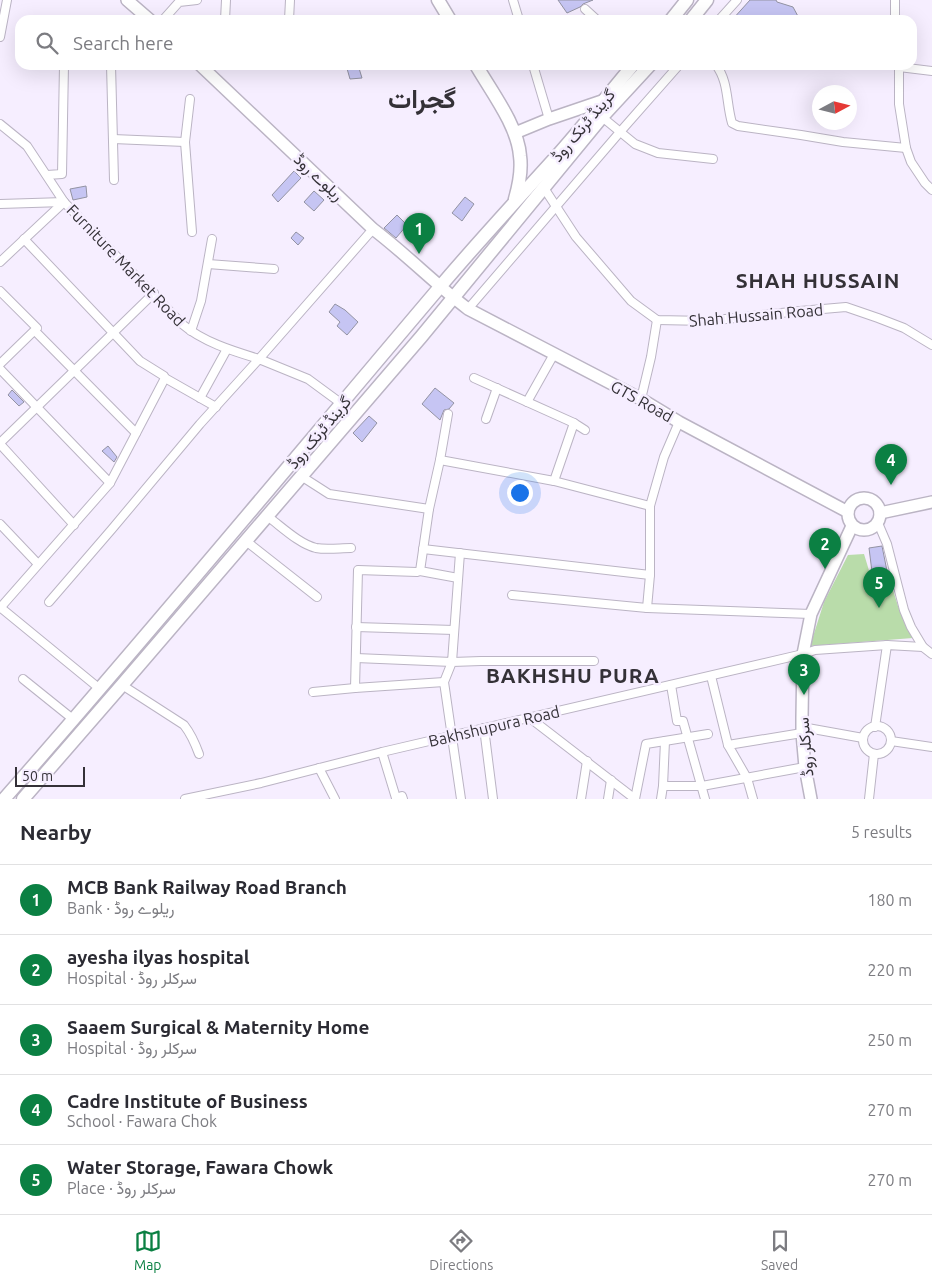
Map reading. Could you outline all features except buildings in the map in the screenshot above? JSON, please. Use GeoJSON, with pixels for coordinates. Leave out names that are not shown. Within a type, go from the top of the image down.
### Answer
{"type":"FeatureCollection","features":[{"type":"Feature","properties":{"kind":"main road"},"geometry":{"type":"LineString","coordinates":[[127,0],[143,15]]}},
{"type":"Feature","properties":{"kind":"main road"},"geometry":{"type":"LineString","coordinates":[[438,0],[447,15]]}},
{"type":"Feature","properties":{"kind":"main road"},"geometry":{"type":"LineString","coordinates":[[675,15],[687,0]]}},
{"type":"Feature","properties":{"kind":"main road"},"geometry":{"type":"LineString","coordinates":[[695,15],[707,0]]}},
{"type":"Feature","properties":{"kind":"main road","name":"ریلوے روڈ"},"geometry":{"type":"LineString","coordinates":[[205,70],[373,229],[396,246],[440,286]]}},
{"type":"Feature","properties":{"kind":"main road"},"geometry":{"type":"LineString","coordinates":[[479,70],[515,133],[520,157],[519,183],[514,202]]}},
{"type":"Feature","properties":{"kind":"main road","name":"گرینڈ ٹرنک روڈ"},"geometry":{"type":"LineString","coordinates":[[4,799],[74,720],[440,286],[556,157],[629,70]]}},
{"type":"Feature","properties":{"kind":"main road","name":"گرینڈ ٹرنک روڈ"},"geometry":{"type":"LineString","coordinates":[[23,799],[453,298],[602,117],[645,70]]}},
{"type":"Feature","properties":{"kind":"main road"},"geometry":{"type":"LineString","coordinates":[[515,133],[549,118],[602,102]]}},
{"type":"Feature","properties":{"kind":"main road","name":"GTS Road"},"geometry":{"type":"LineString","coordinates":[[440,286],[468,309],[641,399],[679,422],[848,512]]}},
{"type":"Feature","properties":{"kind":"main road"},"geometry":{"type":"LineString","coordinates":[[879,518],[879,508],[872,500],[862,498],[853,502],[848,512],[849,522],[852,526],[866,531],[870,530],[879,518],[932,502]]}},
{"type":"Feature","properties":{"kind":"main road","name":"سرکلر روڈ"},"geometry":{"type":"LineString","coordinates":[[811,799],[804,767],[802,730],[803,654],[811,614],[852,526]]}},
{"type":"Feature","properties":{"kind":"main road"},"geometry":{"type":"LineString","coordinates":[[181,594],[192,604]]}},
{"type":"Feature","properties":{"kind":"street"},"geometry":{"type":"LineString","coordinates":[[0,37],[7,0]]}},
{"type":"Feature","properties":{"kind":"street"},"geometry":{"type":"LineString","coordinates":[[167,15],[179,2],[198,0]]}},
{"type":"Feature","properties":{"kind":"street"},"geometry":{"type":"LineString","coordinates":[[225,15],[226,0]]}},
{"type":"Feature","properties":{"kind":"street"},"geometry":{"type":"LineString","coordinates":[[289,15],[290,0]]}},
{"type":"Feature","properties":{"kind":"street"},"geometry":{"type":"LineString","coordinates":[[513,0],[518,15]]}},
{"type":"Feature","properties":{"kind":"street"},"geometry":{"type":"LineString","coordinates":[[724,15],[737,0]]}},
{"type":"Feature","properties":{"kind":"street"},"geometry":{"type":"LineString","coordinates":[[895,0],[895,15]]}},
{"type":"Feature","properties":{"kind":"street"},"geometry":{"type":"LineString","coordinates":[[585,9],[592,15]]}},
{"type":"Feature","properties":{"kind":"street"},"geometry":{"type":"LineString","coordinates":[[917,68],[932,70]]}},
{"type":"Feature","properties":{"kind":"street"},"geometry":{"type":"LineString","coordinates":[[46,175],[62,174],[64,70]]}},
{"type":"Feature","properties":{"kind":"street"},"geometry":{"type":"LineString","coordinates":[[111,70],[114,180]]}},
{"type":"Feature","properties":{"kind":"street"},"geometry":{"type":"LineString","coordinates":[[535,70],[549,118]]}},
{"type":"Feature","properties":{"kind":"street"},"geometry":{"type":"LineString","coordinates":[[468,309],[675,70]]}},
{"type":"Feature","properties":{"kind":"street"},"geometry":{"type":"LineString","coordinates":[[720,70],[726,86],[732,123],[738,126],[843,142],[906,148]]}},
{"type":"Feature","properties":{"kind":"street"},"geometry":{"type":"LineString","coordinates":[[899,70],[899,104],[906,148],[911,162],[932,190]]}},
{"type":"Feature","properties":{"kind":"street"},"geometry":{"type":"LineString","coordinates":[[190,99],[185,142],[192,232]]}},
{"type":"Feature","properties":{"kind":"street"},"geometry":{"type":"LineString","coordinates":[[602,117],[636,144],[658,153],[713,159]]}},
{"type":"Feature","properties":{"kind":"street","name":"Furniture Market Road"},"geometry":{"type":"LineString","coordinates":[[0,124],[27,146],[64,202],[191,331],[227,349],[259,359],[308,379],[342,404]]}},
{"type":"Feature","properties":{"kind":"street"},"geometry":{"type":"LineString","coordinates":[[113,139],[185,142]]}},
{"type":"Feature","properties":{"kind":"street"},"geometry":{"type":"LineString","coordinates":[[544,188],[576,237],[631,301],[656,320],[651,357],[641,399]]}},
{"type":"Feature","properties":{"kind":"street"},"geometry":{"type":"LineString","coordinates":[[0,204],[64,202]]}},
{"type":"Feature","properties":{"kind":"street"},"geometry":{"type":"LineString","coordinates":[[2,259],[64,202]]}},
{"type":"Feature","properties":{"kind":"street"},"geometry":{"type":"LineString","coordinates":[[48,602],[216,406],[373,229]]}},
{"type":"Feature","properties":{"kind":"street"},"geometry":{"type":"LineString","coordinates":[[24,239],[140,361],[165,378],[216,406]]}},
{"type":"Feature","properties":{"kind":"street"},"geometry":{"type":"LineString","coordinates":[[191,331],[201,302],[212,239]]}},
{"type":"Feature","properties":{"kind":"street"},"geometry":{"type":"LineString","coordinates":[[208,264],[274,268]]}},
{"type":"Feature","properties":{"kind":"street"},"geometry":{"type":"LineString","coordinates":[[0,292],[36,327],[35,331],[136,433]]}},
{"type":"Feature","properties":{"kind":"street"},"geometry":{"type":"LineString","coordinates":[[74,525],[0,444],[154,293]]}},
{"type":"Feature","properties":{"kind":"street","name":"Shah Hussain Road"},"geometry":{"type":"LineString","coordinates":[[656,320],[707,321],[846,307],[904,328],[932,346]]}},
{"type":"Feature","properties":{"kind":"street"},"geometry":{"type":"LineString","coordinates":[[0,364],[35,331]]}},
{"type":"Feature","properties":{"kind":"street"},"geometry":{"type":"LineString","coordinates":[[200,398],[227,349]]}},
{"type":"Feature","properties":{"kind":"street"},"geometry":{"type":"LineString","coordinates":[[527,402],[554,354]]}},
{"type":"Feature","properties":{"kind":"street"},"geometry":{"type":"LineString","coordinates":[[0,369],[110,483]]}},
{"type":"Feature","properties":{"kind":"street"},"geometry":{"type":"LineString","coordinates":[[100,689],[0,607],[110,483],[165,378]]}},
{"type":"Feature","properties":{"kind":"street"},"geometry":{"type":"LineString","coordinates":[[474,378],[574,423],[585,430]]}},
{"type":"Feature","properties":{"kind":"street"},"geometry":{"type":"LineString","coordinates":[[486,419],[497,388]]}},
{"type":"Feature","properties":{"kind":"street"},"geometry":{"type":"LineString","coordinates":[[420,572],[429,509],[448,414]]}},
{"type":"Feature","properties":{"kind":"street"},"geometry":{"type":"LineString","coordinates":[[646,608],[650,575],[650,506],[664,457],[679,422]]}},
{"type":"Feature","properties":{"kind":"street"},"geometry":{"type":"LineString","coordinates":[[554,481],[574,423]]}},
{"type":"Feature","properties":{"kind":"street"},"geometry":{"type":"LineString","coordinates":[[440,460],[554,481],[650,506]]}},
{"type":"Feature","properties":{"kind":"street"},"geometry":{"type":"LineString","coordinates":[[301,476],[329,494],[429,509]]}},
{"type":"Feature","properties":{"kind":"street"},"geometry":{"type":"LineString","coordinates":[[267,516],[308,545],[317,548],[351,548]]}},
{"type":"Feature","properties":{"kind":"street"},"geometry":{"type":"LineString","coordinates":[[879,518],[904,610],[911,627],[923,647],[932,654]]}},
{"type":"Feature","properties":{"kind":"street"},"geometry":{"type":"LineString","coordinates":[[0,524],[38,564]]}},
{"type":"Feature","properties":{"kind":"street"},"geometry":{"type":"LineString","coordinates":[[246,541],[317,597]]}},
{"type":"Feature","properties":{"kind":"street"},"geometry":{"type":"LineString","coordinates":[[424,549],[650,575]]}},
{"type":"Feature","properties":{"kind":"street"},"geometry":{"type":"LineString","coordinates":[[460,554],[452,662],[444,682],[461,799]]}},
{"type":"Feature","properties":{"kind":"street"},"geometry":{"type":"LineString","coordinates":[[355,688],[358,570],[420,572],[458,578]]}},
{"type":"Feature","properties":{"kind":"street"},"geometry":{"type":"LineString","coordinates":[[512,595],[646,608],[811,614]]}},
{"type":"Feature","properties":{"kind":"street"},"geometry":{"type":"LineString","coordinates":[[356,627],[454,630]]}},
{"type":"Feature","properties":{"kind":"street"},"geometry":{"type":"LineString","coordinates":[[875,726],[887,645]]}},
{"type":"Feature","properties":{"kind":"street","name":"Bakhshupura Road"},"geometry":{"type":"LineString","coordinates":[[184,799],[815,650],[887,645],[923,647]]}},
{"type":"Feature","properties":{"kind":"street"},"geometry":{"type":"LineString","coordinates":[[356,658],[452,662],[594,661]]}},
{"type":"Feature","properties":{"kind":"street"},"geometry":{"type":"LineString","coordinates":[[711,676],[728,745],[747,778],[753,799]]}},
{"type":"Feature","properties":{"kind":"street"},"geometry":{"type":"LineString","coordinates":[[23,679],[74,720]]}},
{"type":"Feature","properties":{"kind":"street"},"geometry":{"type":"LineString","coordinates":[[314,692],[444,682]]}},
{"type":"Feature","properties":{"kind":"street"},"geometry":{"type":"LineString","coordinates":[[122,685],[184,725],[191,734],[199,754]]}},
{"type":"Feature","properties":{"kind":"street"},"geometry":{"type":"LineString","coordinates":[[671,685],[677,721],[683,721],[705,799]]}},
{"type":"Feature","properties":{"kind":"street"},"geometry":{"type":"LineString","coordinates":[[530,718],[635,799],[646,744],[708,734]]}},
{"type":"Feature","properties":{"kind":"street"},"geometry":{"type":"LineString","coordinates":[[875,726],[883,728],[888,732],[891,741],[886,751],[874,754],[865,747],[863,738],[867,731],[875,726]]}},
{"type":"Feature","properties":{"kind":"street"},"geometry":{"type":"LineString","coordinates":[[484,728],[493,799]]}},
{"type":"Feature","properties":{"kind":"street"},"geometry":{"type":"LineString","coordinates":[[728,745],[802,730],[863,738]]}},
{"type":"Feature","properties":{"kind":"street"},"geometry":{"type":"LineString","coordinates":[[661,799],[665,741]]}},
{"type":"Feature","properties":{"kind":"street"},"geometry":{"type":"LineString","coordinates":[[891,741],[932,747]]}},
{"type":"Feature","properties":{"kind":"street"},"geometry":{"type":"LineString","coordinates":[[382,752],[396,798],[402,796],[403,799]]}},
{"type":"Feature","properties":{"kind":"street"},"geometry":{"type":"LineString","coordinates":[[869,799],[874,754]]}},
{"type":"Feature","properties":{"kind":"street"},"geometry":{"type":"LineString","coordinates":[[581,799],[587,762]]}},
{"type":"Feature","properties":{"kind":"street"},"geometry":{"type":"LineString","coordinates":[[663,786],[702,786],[804,767]]}},
{"type":"Feature","properties":{"kind":"street"},"geometry":{"type":"LineString","coordinates":[[318,768],[335,799]]}},
{"type":"Feature","properties":{"kind":"street"},"geometry":{"type":"LineString","coordinates":[[608,799],[611,780]]}},
{"type":"Feature","properties":{"kind":"green space"},"geometry":{"type":"Polygon","coordinates":[[[864,554],[871,577],[888,574],[898,606],[913,638],[810,646],[824,602],[848,555],[864,554]]]}},
{"type":"Feature","properties":{"kind":"place","name":"MCB Bank Railway Road Branch"},"geometry":{"type":"Point","coordinates":[419,254]}},
{"type":"Feature","properties":{"kind":"place","name":"Cadre Institute of Business"},"geometry":{"type":"Point","coordinates":[891,485]}},
{"type":"Feature","properties":{"kind":"place","name":"ayesha ilyas hospital"},"geometry":{"type":"Point","coordinates":[825,569]}},
{"type":"Feature","properties":{"kind":"place","name":"Water Storage, Fawara Chowk"},"geometry":{"type":"Point","coordinates":[879,608]}},
{"type":"Feature","properties":{"kind":"place","name":"Saaem Surgical & Maternity Home"},"geometry":{"type":"Point","coordinates":[804,695]}},
{"type":"Feature","properties":{"kind":"district","name":"گجرات"},"geometry":{"type":"Point","coordinates":[422,99]}},
{"type":"Feature","properties":{"kind":"district","name":"SHAH HUSSAIN"},"geometry":{"type":"Point","coordinates":[818,281]}},
{"type":"Feature","properties":{"kind":"district","name":"BAKHSHU PURA"},"geometry":{"type":"Point","coordinates":[573,676]}}]}
